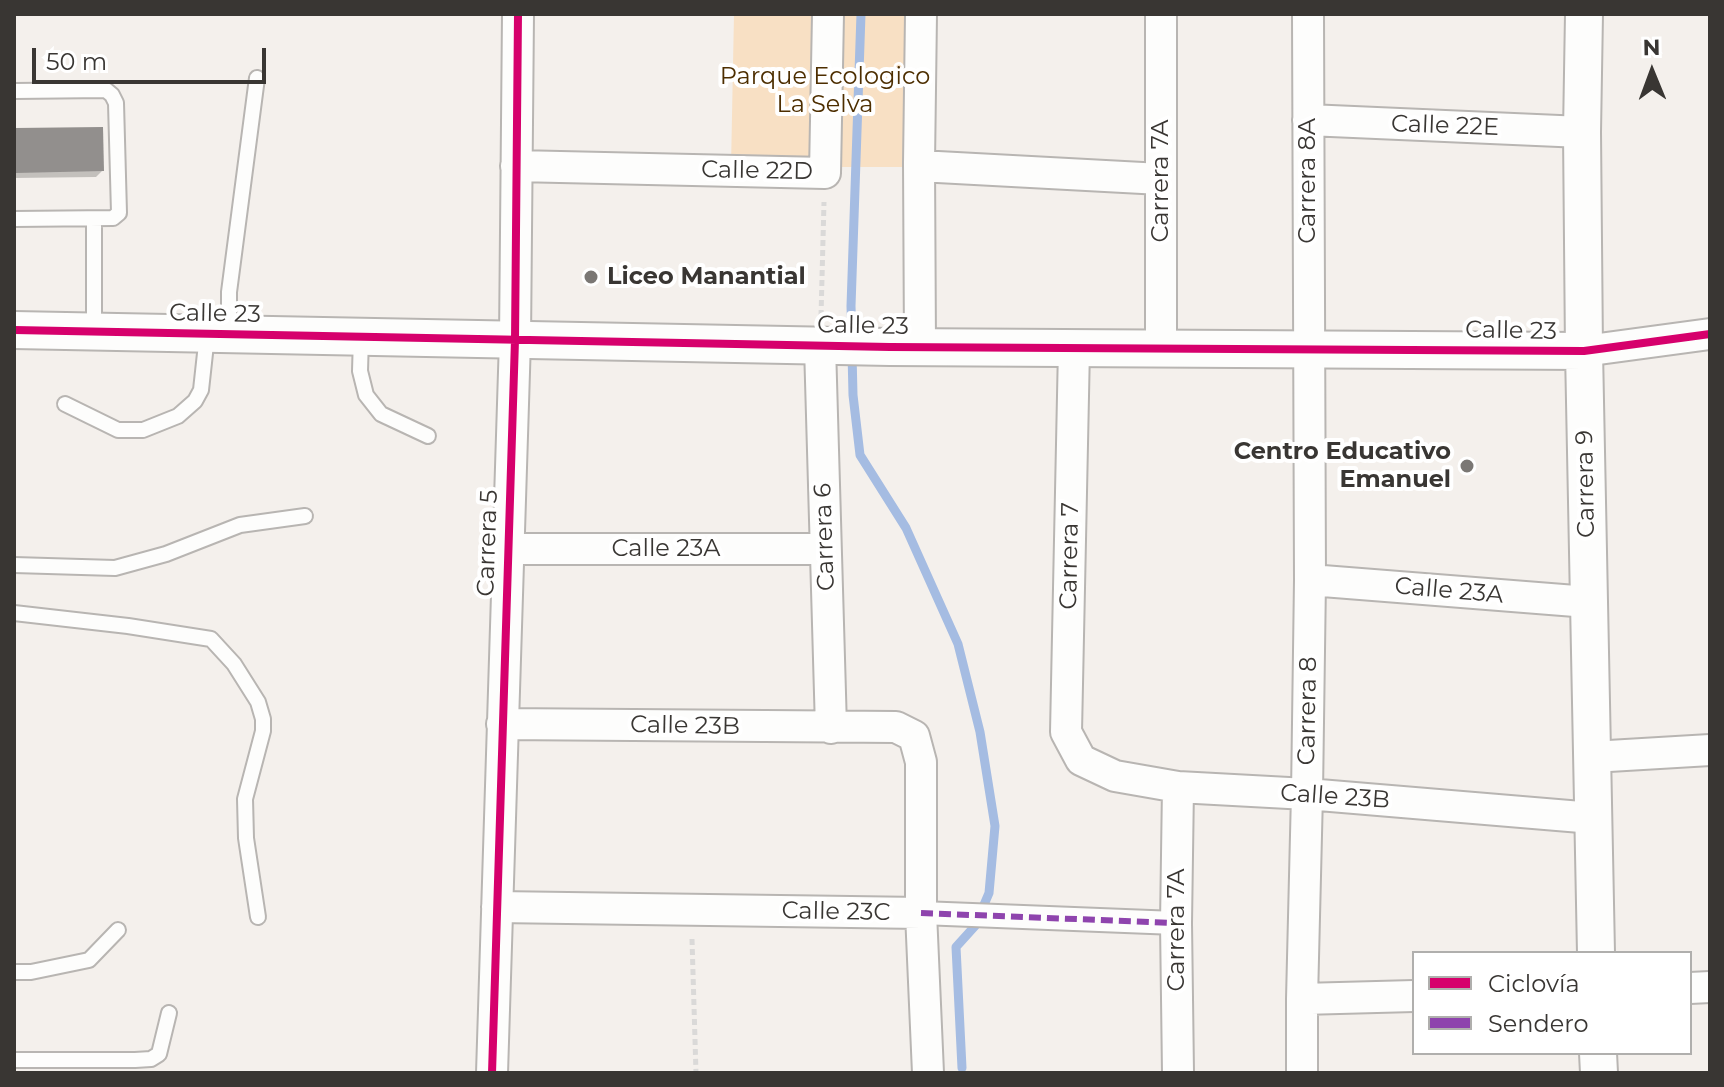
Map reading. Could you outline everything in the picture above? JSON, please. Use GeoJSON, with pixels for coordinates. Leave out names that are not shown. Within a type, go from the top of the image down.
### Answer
{"type":"FeatureCollection","features":[{"type":"Feature","properties":{"kind":"street","name":"Carrera 5"},"geometry":{"type":"LineString","coordinates":[[492,1073],[515,340],[518,14]]}},
{"type":"Feature","properties":{"kind":"street"},"geometry":{"type":"LineString","coordinates":[[825,173],[828,14]]}},
{"type":"Feature","properties":{"kind":"street"},"geometry":{"type":"LineString","coordinates":[[905,347],[919,166],[921,14]]}},
{"type":"Feature","properties":{"kind":"street","name":"Carrera 7A"},"geometry":{"type":"LineString","coordinates":[[1161,14],[1161,348]]}},
{"type":"Feature","properties":{"kind":"street","name":"Carrera 8A"},"geometry":{"type":"LineString","coordinates":[[1308,14],[1309,349]]}},
{"type":"Feature","properties":{"kind":"street","name":"Carrera 9"},"geometry":{"type":"LineString","coordinates":[[1584,14],[1584,351],[1596,951]]}},
{"type":"Feature","properties":{"kind":"street","name":"Calle 22E"},"geometry":{"type":"LineString","coordinates":[[1308,120],[1582,132]]}},
{"type":"Feature","properties":{"kind":"street","name":"Calle 22D"},"geometry":{"type":"LineString","coordinates":[[516,166],[825,173]]}},
{"type":"Feature","properties":{"kind":"street"},"geometry":{"type":"LineString","coordinates":[[919,166],[1161,179]]}},
{"type":"Feature","properties":{"kind":"street","name":"Calle 23"},"geometry":{"type":"LineString","coordinates":[[14,330],[826,346],[1584,351],[1710,334]]}},
{"type":"Feature","properties":{"kind":"street","name":"Carrera 6"},"geometry":{"type":"LineString","coordinates":[[826,346],[825,549],[831,728]]}},
{"type":"Feature","properties":{"kind":"street","name":"Carrera 7"},"geometry":{"type":"LineString","coordinates":[[1074,348],[1066,732],[1081,760]]}},
{"type":"Feature","properties":{"kind":"street","name":"Carrera 8"},"geometry":{"type":"LineString","coordinates":[[1302,1073],[1310,580],[1309,349]]}},
{"type":"Feature","properties":{"kind":"street","name":"Calle 23A"},"geometry":{"type":"LineString","coordinates":[[508,549],[825,549]]}},
{"type":"Feature","properties":{"kind":"street","name":"Calle 23A"},"geometry":{"type":"LineString","coordinates":[[1310,580],[1588,602]]}},
{"type":"Feature","properties":{"kind":"street","name":"Calle 23B"},"geometry":{"type":"LineString","coordinates":[[502,724],[896,727],[914,736],[921,762],[921,913]]}},
{"type":"Feature","properties":{"kind":"street"},"geometry":{"type":"LineString","coordinates":[[1592,757],[1710,750]]}},
{"type":"Feature","properties":{"kind":"street","name":"Calle 23B"},"geometry":{"type":"LineString","coordinates":[[1081,760],[1115,776],[1178,787],[1307,794],[1593,818]]}},
{"type":"Feature","properties":{"kind":"street","name":"Carrera 7A"},"geometry":{"type":"LineString","coordinates":[[1178,787],[1178,1073]]}},
{"type":"Feature","properties":{"kind":"street","name":"Calle 23C"},"geometry":{"type":"LineString","coordinates":[[497,907],[921,913],[1176,923]]}},
{"type":"Feature","properties":{"kind":"street"},"geometry":{"type":"LineString","coordinates":[[921,913],[928,1073]]}},
{"type":"Feature","properties":{"kind":"street"},"geometry":{"type":"LineString","coordinates":[[1302,999],[1412,996]]}},
{"type":"Feature","properties":{"kind":"lane"},"geometry":{"type":"LineString","coordinates":[[65,404],[118,430],[143,430],[178,416],[195,401],[201,390],[229,292],[257,78]]}},
{"type":"Feature","properties":{"kind":"lane"},"geometry":{"type":"LineString","coordinates":[[14,91],[106,90],[112,95],[116,103],[119,213],[113,218],[14,219]]}},
{"type":"Feature","properties":{"kind":"lane"},"geometry":{"type":"LineString","coordinates":[[94,219],[94,331]]}},
{"type":"Feature","properties":{"kind":"lane"},"geometry":{"type":"LineString","coordinates":[[361,337],[360,371],[366,395],[381,414],[428,436]]}},
{"type":"Feature","properties":{"kind":"lane"},"geometry":{"type":"LineString","coordinates":[[14,565],[115,568],[166,554],[240,525],[305,516]]}},
{"type":"Feature","properties":{"kind":"lane"},"geometry":{"type":"LineString","coordinates":[[14,613],[211,639],[234,664],[258,702],[263,719],[263,731],[245,799],[246,838],[258,917]]}},
{"type":"Feature","properties":{"kind":"lane"},"geometry":{"type":"LineString","coordinates":[[14,972],[31,972],[89,960],[118,930]]}},
{"type":"Feature","properties":{"kind":"lane"},"geometry":{"type":"LineString","coordinates":[[14,1060],[151,1059],[159,1054],[169,1013]]}},
{"type":"Feature","properties":{"kind":"path"},"geometry":{"type":"LineString","coordinates":[[692,910],[696,1073]]}},
{"type":"Feature","properties":{"kind":"green space","name":"Parque Ecologico La Selva"},"geometry":{"type":"Polygon","coordinates":[[[734,14],[919,14],[917,167],[731,167],[734,14]]]}},
{"type":"Feature","properties":{"kind":"building"},"geometry":{"type":"Polygon","coordinates":[[[103,127],[104,171],[16,173],[15,128],[103,127]]]}},
{"type":"Feature","properties":{"kind":"waterway"},"geometry":{"type":"LineString","coordinates":[[852,338],[861,14]]}},
{"type":"Feature","properties":{"kind":"waterway"},"geometry":{"type":"LineString","coordinates":[[852,353],[860,455],[906,528],[958,644],[980,732],[995,826],[989,893],[975,926],[956,947],[962,1068]]}},
{"type":"Feature","properties":{"kind":"marked path"},"geometry":{"type":"LineString","coordinates":[[921,913],[1176,923]]}},
{"type":"Feature","properties":{"kind":"cycle path"},"geometry":{"type":"LineString","coordinates":[[492,1073],[515,340],[518,14]]}},
{"type":"Feature","properties":{"kind":"cycle path"},"geometry":{"type":"LineString","coordinates":[[14,330],[890,347],[1584,351],[1710,334]]}},
{"type":"Feature","properties":{"kind":"place","name":"Liceo Manantial"},"geometry":{"type":"Point","coordinates":[591,277]}},
{"type":"Feature","properties":{"kind":"place","name":"Centro Educativo Emanuel"},"geometry":{"type":"Point","coordinates":[1467,466]}}]}
